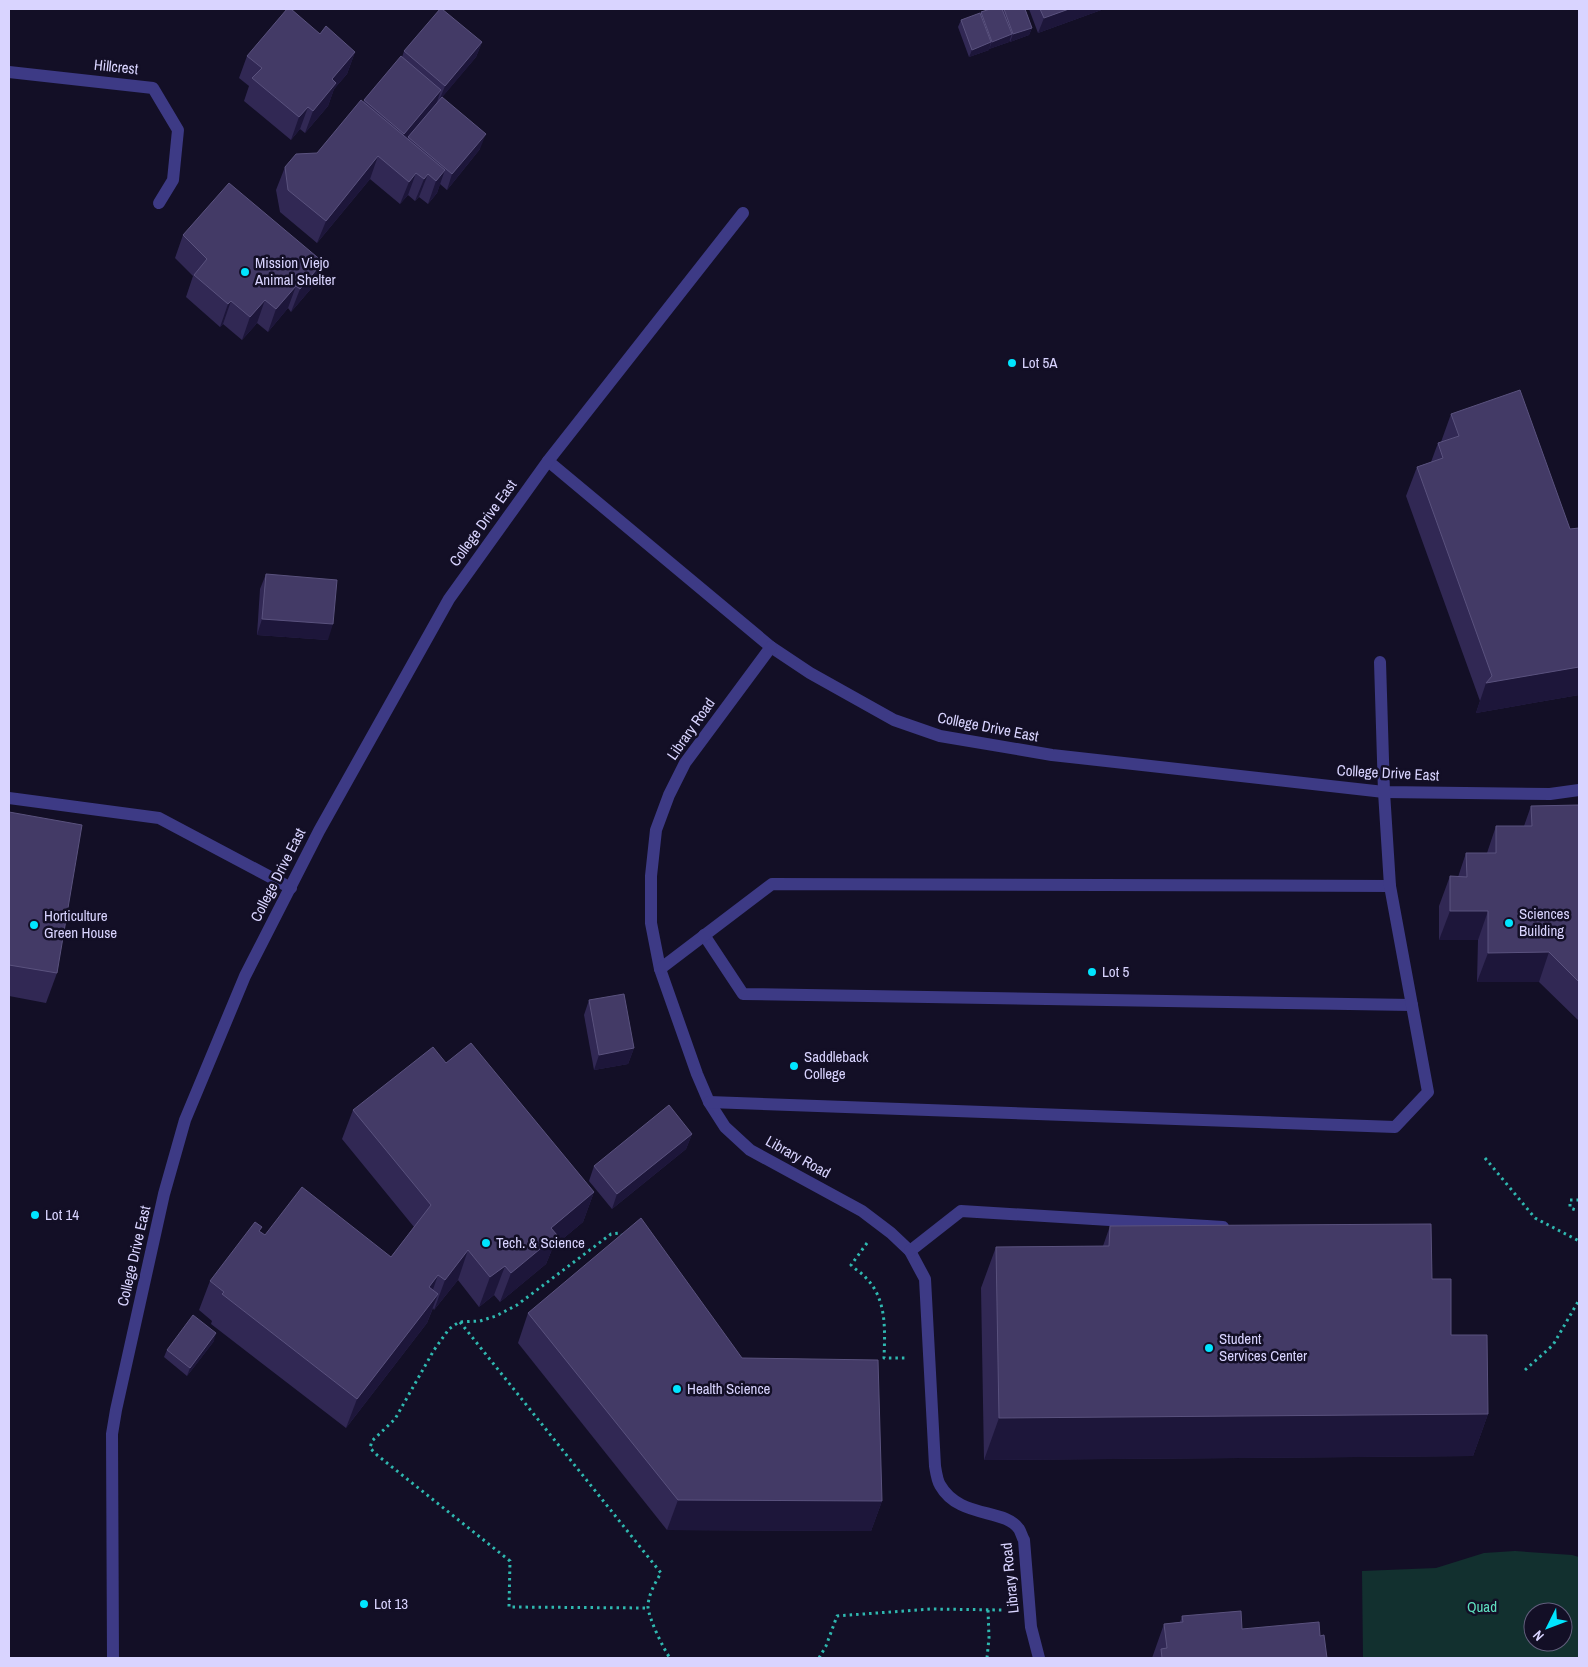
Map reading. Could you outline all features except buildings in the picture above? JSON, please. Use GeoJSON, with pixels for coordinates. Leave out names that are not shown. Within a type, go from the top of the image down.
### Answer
{"type":"FeatureCollection","features":[{"type":"Feature","properties":{"kind":"street","name":"Hillcrest"},"geometry":{"type":"LineString","coordinates":[[9,72],[153,88],[178,130],[173,180],[159,203]]}},
{"type":"Feature","properties":{"kind":"street"},"geometry":{"type":"LineString","coordinates":[[548,462],[743,212]]}},
{"type":"Feature","properties":{"kind":"street","name":"College Drive East"},"geometry":{"type":"LineString","coordinates":[[113,1658],[112,1434],[164,1194],[185,1120],[245,976],[319,831],[449,598],[548,462],[770,647],[810,673],[886,716],[940,736],[1052,755],[1384,792],[1550,794],[1579,790]]}},
{"type":"Feature","properties":{"kind":"street","name":"Library Road"},"geometry":{"type":"LineString","coordinates":[[770,647],[685,763],[656,830],[651,876],[651,923],[660,969],[708,1102],[725,1127],[750,1150],[862,1211],[891,1233],[910,1251],[925,1279],[935,1466],[939,1484],[951,1499],[965,1508],[1007,1520],[1019,1528],[1024,1540],[1032,1627],[1039,1658]]}},
{"type":"Feature","properties":{"kind":"street"},"geometry":{"type":"LineString","coordinates":[[708,1102],[1395,1126],[1428,1092],[1390,886],[1384,792],[1380,662]]}},
{"type":"Feature","properties":{"kind":"street"},"geometry":{"type":"LineString","coordinates":[[9,798],[159,818],[291,888]]}},
{"type":"Feature","properties":{"kind":"street"},"geometry":{"type":"LineString","coordinates":[[660,969],[772,884],[1390,886]]}},
{"type":"Feature","properties":{"kind":"street"},"geometry":{"type":"LineString","coordinates":[[704,935],[743,994],[1412,1006]]}},
{"type":"Feature","properties":{"kind":"street"},"geometry":{"type":"LineString","coordinates":[[910,1251],[961,1211],[1240,1228]]}},
{"type":"Feature","properties":{"kind":"path"},"geometry":{"type":"LineString","coordinates":[[1485,1158],[1535,1218],[1579,1241]]}},
{"type":"Feature","properties":{"kind":"path"},"geometry":{"type":"LineString","coordinates":[[1579,1200],[1570,1200],[1570,1208],[1579,1211]]}},
{"type":"Feature","properties":{"kind":"path"},"geometry":{"type":"LineString","coordinates":[[626,1238],[620,1233],[611,1234],[517,1305],[496,1316],[480,1321],[459,1322],[450,1329],[434,1350],[394,1419],[372,1441],[370,1448],[510,1561],[509,1607],[648,1608]]}},
{"type":"Feature","properties":{"kind":"path"},"geometry":{"type":"LineString","coordinates":[[868,1242],[851,1265],[867,1279],[879,1296],[884,1314],[884,1358],[929,1358]]}},
{"type":"Feature","properties":{"kind":"path"},"geometry":{"type":"LineString","coordinates":[[1525,1370],[1553,1345],[1579,1300]]}},
{"type":"Feature","properties":{"kind":"path"},"geometry":{"type":"LineString","coordinates":[[459,1322],[661,1574],[651,1592],[648,1608],[662,1647],[670,1658]]}},
{"type":"Feature","properties":{"kind":"path"},"geometry":{"type":"LineString","coordinates":[[819,1658],[826,1646],[837,1616],[930,1608],[1004,1610]]}},
{"type":"Feature","properties":{"kind":"path"},"geometry":{"type":"LineString","coordinates":[[987,1658],[989,1638],[988,1609]]}},
{"type":"Feature","properties":{"kind":"green space","name":"Quad"},"geometry":{"type":"Polygon","coordinates":[[[1515,1551],[1579,1557],[1579,1658],[1363,1658],[1362,1571],[1436,1568],[1484,1553],[1515,1551]]]}},
{"type":"Feature","properties":{"kind":"place","name":"Mission Viejo Animal Shelter"},"geometry":{"type":"Point","coordinates":[245,272]}},
{"type":"Feature","properties":{"kind":"place","name":"Lot 5A"},"geometry":{"type":"Point","coordinates":[1012,363]}},
{"type":"Feature","properties":{"kind":"place","name":"Sciences Building"},"geometry":{"type":"Point","coordinates":[1509,923]}},
{"type":"Feature","properties":{"kind":"place","name":"Horticulture Green House"},"geometry":{"type":"Point","coordinates":[34,925]}},
{"type":"Feature","properties":{"kind":"place","name":"Lot 5"},"geometry":{"type":"Point","coordinates":[1092,972]}},
{"type":"Feature","properties":{"kind":"place","name":"Saddleback College"},"geometry":{"type":"Point","coordinates":[794,1066]}},
{"type":"Feature","properties":{"kind":"place","name":"Lot 14"},"geometry":{"type":"Point","coordinates":[35,1215]}},
{"type":"Feature","properties":{"kind":"place","name":"Tech. & Science"},"geometry":{"type":"Point","coordinates":[486,1243]}},
{"type":"Feature","properties":{"kind":"place","name":"Student Services Center"},"geometry":{"type":"Point","coordinates":[1209,1348]}},
{"type":"Feature","properties":{"kind":"place","name":"Health Science"},"geometry":{"type":"Point","coordinates":[677,1389]}},
{"type":"Feature","properties":{"kind":"place","name":"Lot 13"},"geometry":{"type":"Point","coordinates":[364,1604]}}]}
